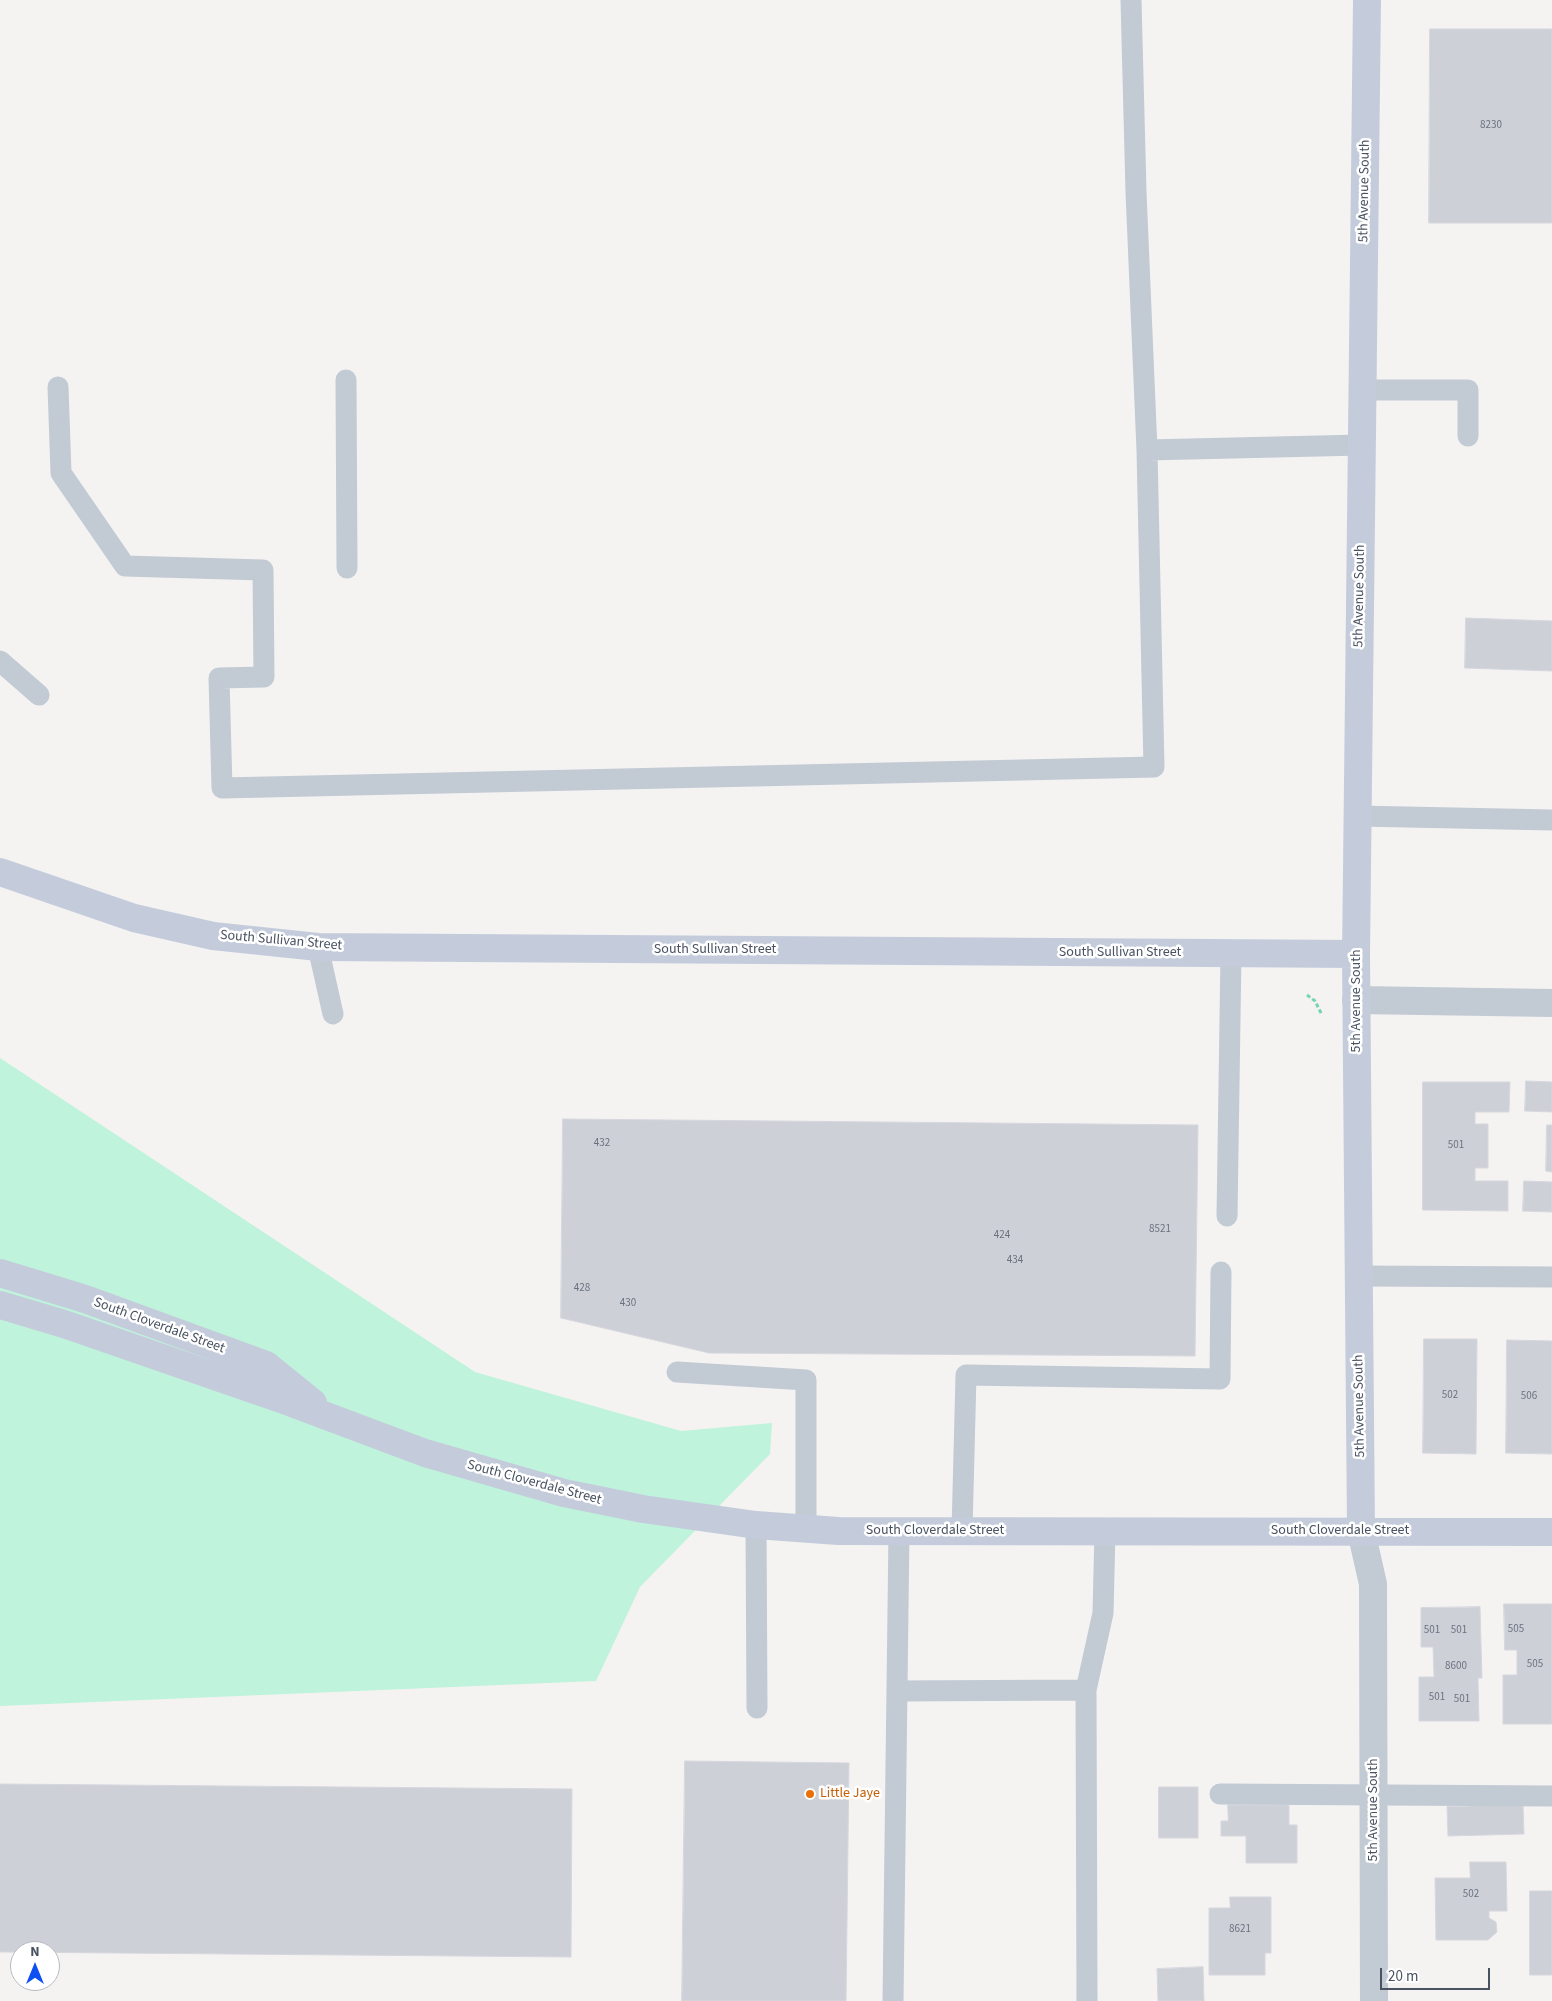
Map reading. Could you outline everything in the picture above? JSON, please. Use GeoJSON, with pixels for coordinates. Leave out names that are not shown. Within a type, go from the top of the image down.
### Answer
{"type":"FeatureCollection","features":[{"type":"Feature","properties":{"kind":"street","name":"5th Avenue South"},"geometry":{"type":"LineString","coordinates":[[1367,0],[1356,1000],[1361,1531],[1373,1584],[1374,2001]]}},
{"type":"Feature","properties":{"kind":"street","name":"South Sullivan Street"},"geometry":{"type":"LineString","coordinates":[[0,872],[134,918],[213,936],[318,947],[1356,954]]}},
{"type":"Feature","properties":{"kind":"street"},"geometry":{"type":"LineString","coordinates":[[1356,1000],[1552,1003]]}},
{"type":"Feature","properties":{"kind":"street","name":"South Cloverdale Street"},"geometry":{"type":"LineString","coordinates":[[0,1272],[85,1299],[266,1365],[332,1418]]}},
{"type":"Feature","properties":{"kind":"street","name":"South Cloverdale Street"},"geometry":{"type":"LineString","coordinates":[[0,1305],[64,1324],[332,1418],[424,1453],[564,1493],[643,1509],[756,1525],[838,1531],[1552,1532]]}},
{"type":"Feature","properties":{"kind":"lane"},"geometry":{"type":"LineString","coordinates":[[58,387],[61,473],[125,566],[263,570],[264,677],[219,678],[222,788],[1154,767],[1147,450],[1136,192],[1131,0]]}},
{"type":"Feature","properties":{"kind":"lane"},"geometry":{"type":"LineString","coordinates":[[346,380],[347,568]]}},
{"type":"Feature","properties":{"kind":"lane"},"geometry":{"type":"LineString","coordinates":[[1362,390],[1468,390],[1468,436]]}},
{"type":"Feature","properties":{"kind":"lane"},"geometry":{"type":"LineString","coordinates":[[1147,450],[1362,445]]}},
{"type":"Feature","properties":{"kind":"lane"},"geometry":{"type":"LineString","coordinates":[[0,661],[39,695]]}},
{"type":"Feature","properties":{"kind":"lane"},"geometry":{"type":"LineString","coordinates":[[1357,816],[1552,820]]}},
{"type":"Feature","properties":{"kind":"lane"},"geometry":{"type":"LineString","coordinates":[[318,947],[333,1014]]}},
{"type":"Feature","properties":{"kind":"lane"},"geometry":{"type":"LineString","coordinates":[[1227,1216],[1231,953]]}},
{"type":"Feature","properties":{"kind":"lane"},"geometry":{"type":"LineString","coordinates":[[962,1531],[966,1375],[1220,1379],[1221,1272]]}},
{"type":"Feature","properties":{"kind":"lane"},"geometry":{"type":"LineString","coordinates":[[1359,1276],[1552,1277]]}},
{"type":"Feature","properties":{"kind":"lane"},"geometry":{"type":"LineString","coordinates":[[678,1372],[806,1380],[806,1529]]}},
{"type":"Feature","properties":{"kind":"lane"},"geometry":{"type":"LineString","coordinates":[[756,1525],[757,1708]]}},
{"type":"Feature","properties":{"kind":"lane"},"geometry":{"type":"LineString","coordinates":[[893,2001],[899,1531]]}},
{"type":"Feature","properties":{"kind":"lane"},"geometry":{"type":"LineString","coordinates":[[1087,2001],[1086,1690],[1104,1613],[1105,1531]]}},
{"type":"Feature","properties":{"kind":"lane"},"geometry":{"type":"LineString","coordinates":[[898,1691],[1086,1690]]}},
{"type":"Feature","properties":{"kind":"lane"},"geometry":{"type":"LineString","coordinates":[[1220,1794],[1552,1796]]}},
{"type":"Feature","properties":{"kind":"path"},"geometry":{"type":"LineString","coordinates":[[1307,994],[1315,1001],[1322,1020]]}},
{"type":"Feature","properties":{"kind":"green space"},"geometry":{"type":"Polygon","coordinates":[[[0,1058],[475,1372],[681,1431],[772,1423],[770,1454],[640,1587],[596,1681],[0,1706],[0,1058]]]}},
{"type":"Feature","properties":{"kind":"building"},"geometry":{"type":"Polygon","coordinates":[[[1430,29],[1552,29],[1552,223],[1429,223],[1430,29]]]}},
{"type":"Feature","properties":{"kind":"building"},"geometry":{"type":"Polygon","coordinates":[[[1466,618],[1552,621],[1552,671],[1465,668],[1466,618]]]}},
{"type":"Feature","properties":{"kind":"building"},"geometry":{"type":"Polygon","coordinates":[[[1526,1081],[1552,1082],[1552,1112],[1525,1111],[1526,1081]]]}},
{"type":"Feature","properties":{"kind":"building"},"geometry":{"type":"Polygon","coordinates":[[[1423,1082],[1510,1082],[1509,1112],[1475,1112],[1475,1124],[1488,1124],[1488,1168],[1475,1168],[1475,1181],[1508,1181],[1508,1211],[1423,1210],[1423,1082]]]}},
{"type":"Feature","properties":{"kind":"building"},"geometry":{"type":"Polygon","coordinates":[[[563,1119],[1198,1125],[1195,1356],[709,1353],[561,1318],[563,1119]]]}},
{"type":"Feature","properties":{"kind":"building"},"geometry":{"type":"Polygon","coordinates":[[[1547,1125],[1552,1125],[1552,1172],[1546,1171],[1547,1125]]]}},
{"type":"Feature","properties":{"kind":"building"},"geometry":{"type":"Polygon","coordinates":[[[1524,1181],[1552,1182],[1552,1212],[1523,1211],[1524,1181]]]}},
{"type":"Feature","properties":{"kind":"building"},"geometry":{"type":"Polygon","coordinates":[[[1424,1339],[1477,1339],[1476,1454],[1423,1453],[1424,1339]]]}},
{"type":"Feature","properties":{"kind":"building"},"geometry":{"type":"Polygon","coordinates":[[[1507,1340],[1552,1341],[1552,1454],[1506,1453],[1507,1340]]]}},
{"type":"Feature","properties":{"kind":"building"},"geometry":{"type":"Polygon","coordinates":[[[1504,1604],[1552,1604],[1552,1724],[1503,1724],[1503,1675],[1517,1675],[1517,1650],[1505,1650],[1504,1604]]]}},
{"type":"Feature","properties":{"kind":"building"},"geometry":{"type":"Polygon","coordinates":[[[1480,1607],[1482,1678],[1478,1678],[1479,1721],[1419,1721],[1419,1677],[1434,1677],[1433,1647],[1421,1647],[1421,1608],[1480,1607]]]}},
{"type":"Feature","properties":{"kind":"building"},"geometry":{"type":"Polygon","coordinates":[[[685,1761],[849,1763],[846,2001],[682,2001],[685,1761]]]}},
{"type":"Feature","properties":{"kind":"building"},"geometry":{"type":"Polygon","coordinates":[[[0,1784],[572,1789],[571,1957],[60,1953],[60,1941],[10,1941],[10,1952],[0,1952],[0,1784]]]}},
{"type":"Feature","properties":{"kind":"building"},"geometry":{"type":"Polygon","coordinates":[[[1159,1787],[1198,1787],[1198,1838],[1159,1838],[1159,1787]]]}},
{"type":"Feature","properties":{"kind":"building"},"geometry":{"type":"Polygon","coordinates":[[[1523,1804],[1524,1834],[1448,1836],[1447,1807],[1523,1804]]]}},
{"type":"Feature","properties":{"kind":"building"},"geometry":{"type":"Polygon","coordinates":[[[1228,1805],[1289,1805],[1289,1825],[1297,1825],[1297,1863],[1246,1863],[1246,1836],[1221,1836],[1221,1821],[1228,1821],[1228,1805]]]}},
{"type":"Feature","properties":{"kind":"building"},"geometry":{"type":"Polygon","coordinates":[[[1470,1862],[1506,1862],[1507,1911],[1489,1911],[1489,1918],[1496,1922],[1497,1932],[1488,1940],[1436,1940],[1435,1878],[1470,1878],[1470,1862]]]}},
{"type":"Feature","properties":{"kind":"building"},"geometry":{"type":"Polygon","coordinates":[[[1530,1891],[1552,1891],[1552,1975],[1530,1975],[1530,1891]]]}},
{"type":"Feature","properties":{"kind":"building"},"geometry":{"type":"Polygon","coordinates":[[[1230,1897],[1271,1897],[1271,1953],[1265,1953],[1265,1975],[1209,1975],[1209,1908],[1230,1908],[1230,1897]]]}},
{"type":"Feature","properties":{"kind":"building"},"geometry":{"type":"Polygon","coordinates":[[[1203,1967],[1204,2001],[1158,2001],[1157,1969],[1203,1967]]]}},
{"type":"Feature","properties":{"kind":"place","name":"Little Jaye"},"geometry":{"type":"Point","coordinates":[810,1794]}}]}
